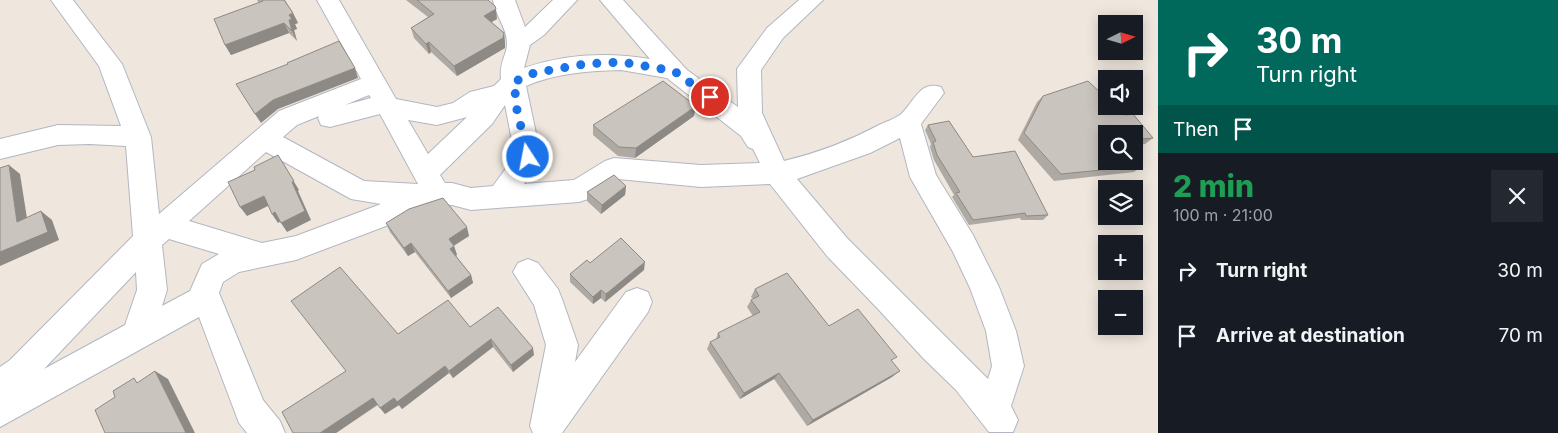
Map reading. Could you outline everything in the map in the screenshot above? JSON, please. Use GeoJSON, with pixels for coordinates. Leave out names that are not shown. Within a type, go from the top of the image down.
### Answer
{"type":"FeatureCollection","features":[{"type":"Feature","properties":{"kind":"street"},"geometry":{"type":"LineString","coordinates":[[62,0],[110,64],[138,138],[156,234],[152,290],[138,334]]}},
{"type":"Feature","properties":{"kind":"street"},"geometry":{"type":"LineString","coordinates":[[328,0],[432,184],[452,194],[471,199],[579,191],[614,168],[701,176],[777,173],[807,166],[861,146],[908,122],[932,93]]}},
{"type":"Feature","properties":{"kind":"street"},"geometry":{"type":"LineString","coordinates":[[156,234],[263,255],[296,248],[432,184],[507,87],[518,51],[519,41],[505,10],[504,0]]}},
{"type":"Feature","properties":{"kind":"street"},"geometry":{"type":"LineString","coordinates":[[519,41],[536,30],[566,0]]}},
{"type":"Feature","properties":{"kind":"street"},"geometry":{"type":"LineString","coordinates":[[611,0],[674,71],[750,129],[777,173],[837,247],[966,379],[997,415],[1008,366],[1001,331],[984,287],[963,244],[923,177],[908,122]]}},
{"type":"Feature","properties":{"kind":"street"},"geometry":{"type":"LineString","coordinates":[[777,173],[750,113],[749,69],[775,34],[812,0]]}},
{"type":"Feature","properties":{"kind":"street"},"geometry":{"type":"LineString","coordinates":[[272,132],[381,105],[437,116],[460,110],[479,98],[507,87],[534,73],[585,64],[621,62],[674,71]]}},
{"type":"Feature","properties":{"kind":"street"},"geometry":{"type":"LineString","coordinates":[[0,387],[21,371],[156,234],[288,118],[375,83]]}},
{"type":"Feature","properties":{"kind":"street"},"geometry":{"type":"LineString","coordinates":[[500,198],[528,157],[517,110],[507,87]]}},
{"type":"Feature","properties":{"kind":"street"},"geometry":{"type":"LineString","coordinates":[[272,132],[360,191],[396,195],[432,184]]}},
{"type":"Feature","properties":{"kind":"street"},"geometry":{"type":"LineString","coordinates":[[0,149],[58,135],[90,134],[138,138]]}},
{"type":"Feature","properties":{"kind":"street"},"geometry":{"type":"LineString","coordinates":[[0,411],[138,334],[205,301],[263,255]]}},
{"type":"Feature","properties":{"kind":"street"},"geometry":{"type":"LineString","coordinates":[[528,272],[547,299],[562,345],[544,429]]}},
{"type":"Feature","properties":{"kind":"street"},"geometry":{"type":"LineString","coordinates":[[205,301],[251,410],[268,433]]}},
{"type":"Feature","properties":{"kind":"street"},"geometry":{"type":"LineString","coordinates":[[544,429],[638,302]]}},
{"type":"Feature","properties":{"kind":"building"},"geometry":{"type":"Polygon","coordinates":[[[262,0],[284,0],[293,13],[289,15],[292,19],[289,20],[292,31],[284,23],[225,45],[214,19],[262,0]]]}},
{"type":"Feature","properties":{"kind":"building"},"geometry":{"type":"Polygon","coordinates":[[[417,0],[488,0],[496,9],[484,16],[504,33],[503,38],[454,66],[429,42],[426,44],[411,28],[434,14],[417,0]]]}},
{"type":"Feature","properties":{"kind":"building"},"geometry":{"type":"Polygon","coordinates":[[[339,41],[355,68],[273,100],[255,114],[236,84],[288,64],[339,41]]]}},
{"type":"Feature","properties":{"kind":"building"},"geometry":{"type":"Polygon","coordinates":[[[663,81],[696,106],[636,148],[619,147],[593,125],[663,81]]]}},
{"type":"Feature","properties":{"kind":"building"},"geometry":{"type":"Polygon","coordinates":[[[1088,81],[1098,90],[1098,115],[1134,115],[1142,125],[1098,125],[1098,170],[1102,170],[1061,174],[1024,133],[1043,96],[1088,81]]]}},
{"type":"Feature","properties":{"kind":"building"},"geometry":{"type":"Polygon","coordinates":[[[949,121],[973,157],[1015,151],[1048,215],[1026,216],[1025,213],[973,220],[956,193],[960,192],[937,155],[933,142],[936,141],[928,125],[949,121]]]}},
{"type":"Feature","properties":{"kind":"building"},"geometry":{"type":"Polygon","coordinates":[[[1143,126],[1153,138],[1143,139],[1143,126]]]}},
{"type":"Feature","properties":{"kind":"building"},"geometry":{"type":"Polygon","coordinates":[[[278,155],[294,181],[292,182],[305,211],[281,223],[275,212],[272,214],[264,196],[240,207],[228,182],[255,170],[254,167],[278,155]]]}},
{"type":"Feature","properties":{"kind":"building"},"geometry":{"type":"Polygon","coordinates":[[[9,165],[17,222],[41,211],[48,232],[0,252],[0,168],[9,165]]]}},
{"type":"Feature","properties":{"kind":"building"},"geometry":{"type":"Polygon","coordinates":[[[614,175],[626,186],[602,205],[587,192],[614,175]]]}},
{"type":"Feature","properties":{"kind":"building"},"geometry":{"type":"Polygon","coordinates":[[[443,198],[467,227],[449,239],[454,246],[450,249],[471,275],[448,291],[411,243],[404,248],[386,223],[409,209],[443,198]]]}},
{"type":"Feature","properties":{"kind":"building"},"geometry":{"type":"Polygon","coordinates":[[[621,238],[645,262],[606,294],[601,290],[593,297],[570,274],[587,260],[590,263],[621,238]]]}},
{"type":"Feature","properties":{"kind":"building"},"geometry":{"type":"Polygon","coordinates":[[[340,267],[398,334],[448,300],[470,327],[498,307],[533,348],[511,365],[491,339],[449,371],[445,366],[397,402],[394,398],[380,408],[373,398],[320,433],[293,433],[282,412],[346,371],[291,301],[340,267]]]}},
{"type":"Feature","properties":{"kind":"building"},"geometry":{"type":"Polygon","coordinates":[[[787,273],[829,326],[858,309],[897,357],[891,360],[900,371],[813,420],[779,373],[744,393],[710,342],[720,337],[718,333],[760,312],[751,300],[759,296],[755,289],[787,273]]]}},
{"type":"Feature","properties":{"kind":"building"},"geometry":{"type":"Polygon","coordinates":[[[155,371],[186,433],[105,433],[95,410],[115,397],[113,391],[134,378],[137,383],[155,371]]]}},
{"type":"Feature","properties":{"kind":"route"},"geometry":{"type":"LineString","coordinates":[[528,157],[517,110],[514,82],[534,73],[585,64],[621,62],[674,71],[710,97]]}}]}
